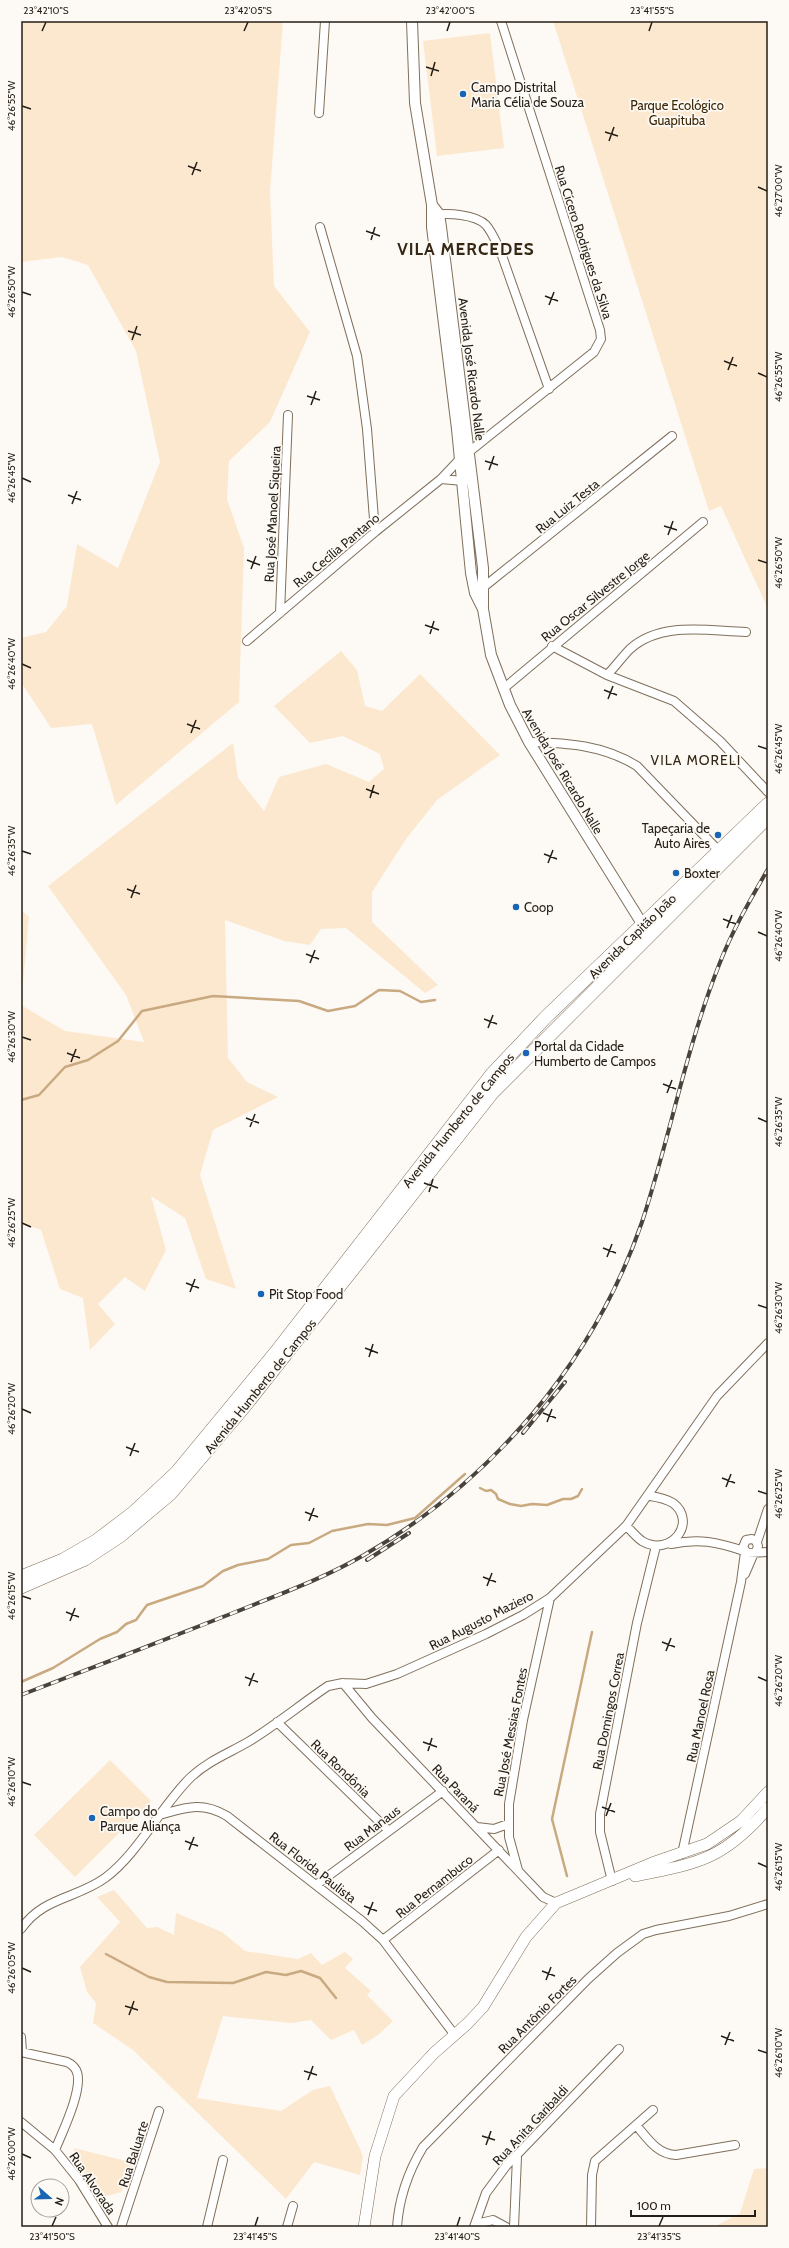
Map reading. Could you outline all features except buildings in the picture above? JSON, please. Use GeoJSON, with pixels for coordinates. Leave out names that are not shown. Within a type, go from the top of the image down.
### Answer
{"type":"FeatureCollection","features":[{"type":"Feature","properties":{"kind":"highway","name":"Avenida Capitão João"},"geometry":{"type":"LineString","coordinates":[[553,1030],[720,851],[768,804]]}},
{"type":"Feature","properties":{"kind":"highway","name":"Avenida Capitão João"},"geometry":{"type":"LineString","coordinates":[[546,1016],[646,930],[768,817]]}},
{"type":"Feature","properties":{"kind":"highway","name":"Avenida Humberto de Campos"},"geometry":{"type":"LineString","coordinates":[[21,1587],[85,1558],[120,1536],[170,1494],[244,1408],[492,1074],[546,1016]]}},
{"type":"Feature","properties":{"kind":"highway","name":"Avenida Humberto de Campos"},"geometry":{"type":"LineString","coordinates":[[21,1577],[63,1560],[96,1540],[133,1513],[177,1472],[493,1092],[553,1030]]}},
{"type":"Feature","properties":{"kind":"main road"},"geometry":{"type":"LineString","coordinates":[[364,2227],[375,2156],[394,2096],[414,2073],[454,2034],[468,2024],[483,2007],[526,1937],[556,1903],[612,1881],[652,1863],[682,1854],[707,1844],[724,1834],[741,1821],[768,1792]]}},
{"type":"Feature","properties":{"kind":"main road"},"geometry":{"type":"LineString","coordinates":[[612,1881],[691,1865],[717,1854],[738,1838],[768,1808]]}},
{"type":"Feature","properties":{"kind":"street"},"geometry":{"type":"LineString","coordinates":[[319,113],[326,21]]}},
{"type":"Feature","properties":{"kind":"street","name":"Avenida José Ricardo Nalle"},"geometry":{"type":"LineString","coordinates":[[412,21],[415,103],[434,212],[470,452],[480,590],[491,655],[503,689],[529,742],[646,930]]}},
{"type":"Feature","properties":{"kind":"street","name":"Rua Cícero Rodrigues da Silva"},"geometry":{"type":"LineString","coordinates":[[460,460],[594,352],[601,339],[600,330],[501,21]]}},
{"type":"Feature","properties":{"kind":"street"},"geometry":{"type":"LineString","coordinates":[[434,212],[473,219],[486,225],[500,250],[549,389]]}},
{"type":"Feature","properties":{"kind":"street","name":"Avenida José Ricardo Nalle"},"geometry":{"type":"LineString","coordinates":[[434,212],[471,573],[480,590]]}},
{"type":"Feature","properties":{"kind":"street"},"geometry":{"type":"LineString","coordinates":[[320,227],[357,356],[367,429],[375,532]]}},
{"type":"Feature","properties":{"kind":"street","name":"Rua José Manoel Siqueira"},"geometry":{"type":"LineString","coordinates":[[280,613],[288,415]]}},
{"type":"Feature","properties":{"kind":"street","name":"Rua Luiz Testa"},"geometry":{"type":"LineString","coordinates":[[480,590],[672,436]]}},
{"type":"Feature","properties":{"kind":"street","name":"Rua Cecília Pantano"},"geometry":{"type":"LineString","coordinates":[[247,641],[375,532],[441,479],[460,460]]}},
{"type":"Feature","properties":{"kind":"street"},"geometry":{"type":"LineString","coordinates":[[441,479],[462,481],[473,480]]}},
{"type":"Feature","properties":{"kind":"street","name":"Rua Oscar Silvestre Jorge"},"geometry":{"type":"LineString","coordinates":[[503,689],[552,646],[703,522]]}},
{"type":"Feature","properties":{"kind":"street"},"geometry":{"type":"LineString","coordinates":[[607,675],[630,650],[660,632],[674,630],[746,632]]}},
{"type":"Feature","properties":{"kind":"street"},"geometry":{"type":"LineString","coordinates":[[552,646],[607,675],[664,696],[688,710],[720,741],[768,792]]}},
{"type":"Feature","properties":{"kind":"street"},"geometry":{"type":"LineString","coordinates":[[529,742],[568,743],[597,748],[637,766],[720,851]]}},
{"type":"Feature","properties":{"kind":"street","name":"Rua Augusto Maziero"},"geometry":{"type":"LineString","coordinates":[[21,1929],[28,1918],[42,1907],[93,1886],[120,1865],[191,1777],[203,1767],[248,1742],[328,1686],[343,1683],[366,1684],[397,1674],[486,1634],[523,1615],[550,1598],[626,1526],[650,1496],[717,1396],[768,1343]]}},
{"type":"Feature","properties":{"kind":"street"},"geometry":{"type":"LineString","coordinates":[[650,1496],[673,1503],[682,1516],[681,1532],[669,1544]]}},
{"type":"Feature","properties":{"kind":"street","name":"Rua Manoel Rosa"},"geometry":{"type":"LineString","coordinates":[[741,1582],[768,1508]]}},
{"type":"Feature","properties":{"kind":"street"},"geometry":{"type":"LineString","coordinates":[[682,1524],[685,1534],[691,1540]]}},
{"type":"Feature","properties":{"kind":"street"},"geometry":{"type":"LineString","coordinates":[[626,1526],[643,1542],[656,1546],[691,1540],[721,1544],[754,1545],[768,1548]]}},
{"type":"Feature","properties":{"kind":"street"},"geometry":{"type":"LineString","coordinates":[[721,1544],[745,1551],[754,1545]]}},
{"type":"Feature","properties":{"kind":"street"},"geometry":{"type":"LineString","coordinates":[[754,1545],[768,1552]]}},
{"type":"Feature","properties":{"kind":"street","name":"Rua Domingos Correa"},"geometry":{"type":"LineString","coordinates":[[612,1881],[600,1832],[600,1814],[637,1623],[656,1546]]}},
{"type":"Feature","properties":{"kind":"street","name":"Rua Manoel Rosa"},"geometry":{"type":"LineString","coordinates":[[682,1854],[741,1582],[745,1551]]}},
{"type":"Feature","properties":{"kind":"street","name":"Rua José Messias Fontes"},"geometry":{"type":"LineString","coordinates":[[518,1870],[508,1824],[508,1804],[523,1720],[550,1598]]}},
{"type":"Feature","properties":{"kind":"street","name":"Rua Paraná"},"geometry":{"type":"LineString","coordinates":[[343,1683],[372,1718],[543,1898],[556,1903]]}},
{"type":"Feature","properties":{"kind":"street","name":"Rua Rondônia"},"geometry":{"type":"LineString","coordinates":[[277,1722],[389,1831]]}},
{"type":"Feature","properties":{"kind":"street","name":"Rua Manaus"},"geometry":{"type":"LineString","coordinates":[[316,1885],[443,1791]]}},
{"type":"Feature","properties":{"kind":"street","name":"Rua Florida Paulista"},"geometry":{"type":"LineString","coordinates":[[159,1815],[189,1806],[209,1808],[220,1812],[316,1885],[383,1940],[454,2034]]}},
{"type":"Feature","properties":{"kind":"street"},"geometry":{"type":"LineString","coordinates":[[477,1827],[494,1829],[508,1824]]}},
{"type":"Feature","properties":{"kind":"street","name":"Rua Pernambuco"},"geometry":{"type":"LineString","coordinates":[[383,1940],[499,1850]]}},
{"type":"Feature","properties":{"kind":"street","name":"Rua Antônio Fortes"},"geometry":{"type":"LineString","coordinates":[[397,2227],[400,2202],[404,2186],[412,2165],[423,2147],[588,1979],[617,1953],[643,1934],[656,1930],[729,1916],[768,1904]]}},
{"type":"Feature","properties":{"kind":"street"},"geometry":{"type":"LineString","coordinates":[[21,2037],[22,2052],[67,2062],[77,2071],[78,2078],[74,2101],[55,2150]]}},
{"type":"Feature","properties":{"kind":"street","name":"Rua Anita Garibaldi"},"geometry":{"type":"LineString","coordinates":[[474,2227],[486,2193],[506,2166],[619,2049]]}},
{"type":"Feature","properties":{"kind":"street"},"geometry":{"type":"LineString","coordinates":[[590,2227],[592,2174],[595,2161],[653,2110]]}},
{"type":"Feature","properties":{"kind":"street","name":"Rua Baluarte"},"geometry":{"type":"LineString","coordinates":[[121,2227],[159,2111]]}},
{"type":"Feature","properties":{"kind":"street","name":"Rua Alvorada"},"geometry":{"type":"LineString","coordinates":[[21,2122],[55,2150],[79,2180],[108,2227]]}},
{"type":"Feature","properties":{"kind":"street"},"geometry":{"type":"LineString","coordinates":[[636,2125],[654,2146],[668,2155],[735,2145]]}},
{"type":"Feature","properties":{"kind":"street"},"geometry":{"type":"LineString","coordinates":[[514,2227],[517,2156]]}},
{"type":"Feature","properties":{"kind":"street"},"geometry":{"type":"LineString","coordinates":[[207,2227],[224,2160]]}},
{"type":"Feature","properties":{"kind":"street"},"geometry":{"type":"LineString","coordinates":[[287,2227],[293,2206]]}},
{"type":"Feature","properties":{"kind":"street"},"geometry":{"type":"LineString","coordinates":[[474,2227],[480,2223],[493,2220],[506,2227]]}},
{"type":"Feature","properties":{"kind":"green space"},"geometry":{"type":"Polygon","coordinates":[[[21,21],[283,21],[270,192],[274,286],[310,332],[270,422],[229,461],[227,499],[244,548],[239,702],[116,805],[92,724],[51,728],[21,682],[21,638],[46,632],[67,606],[77,544],[118,568],[160,462],[136,351],[88,265],[62,257],[21,262],[21,21]]]}},
{"type":"Feature","properties":{"kind":"green space","name":"Parque Ecológico Guapituba"},"geometry":{"type":"Polygon","coordinates":[[[553,21],[768,21],[768,609],[721,506],[709,511],[553,21]]]}},
{"type":"Feature","properties":{"kind":"green space","name":"Campo Distrital Maria Célia de Souza"},"geometry":{"type":"Polygon","coordinates":[[[490,33],[504,148],[437,156],[423,41],[490,33]]]}},
{"type":"Feature","properties":{"kind":"green space"},"geometry":{"type":"Polygon","coordinates":[[[341,651],[357,670],[365,706],[382,711],[420,674],[500,755],[437,800],[406,839],[372,892],[372,922],[438,985],[425,993],[346,928],[321,929],[310,945],[284,941],[225,920],[228,1058],[247,1082],[278,1097],[213,1130],[200,1175],[236,1289],[206,1279],[185,1218],[151,1196],[166,1250],[145,1291],[125,1277],[98,1304],[115,1324],[90,1350],[83,1298],[60,1289],[41,1230],[21,1223],[21,1005],[65,1031],[144,1042],[126,995],[48,886],[233,743],[238,778],[264,811],[279,777],[326,764],[369,782],[384,769],[380,754],[343,736],[310,743],[274,706],[341,651]]]}},
{"type":"Feature","properties":{"kind":"green space"},"geometry":{"type":"Polygon","coordinates":[[[21,910],[29,917],[21,1004],[21,910]]]}},
{"type":"Feature","properties":{"kind":"green space","name":"Campo do Parque Aliança"},"geometry":{"type":"Polygon","coordinates":[[[110,1760],[151,1801],[75,1877],[34,1835],[110,1760]]]}},
{"type":"Feature","properties":{"kind":"green space"},"geometry":{"type":"Polygon","coordinates":[[[114,1890],[147,1928],[157,1927],[174,1935],[176,1913],[222,1932],[245,1951],[298,1959],[311,1953],[322,1965],[345,1952],[353,1959],[345,1968],[371,1991],[367,1995],[393,2021],[378,2035],[362,2045],[354,2030],[331,2040],[311,2020],[291,2023],[223,2016],[197,2098],[281,2111],[313,2090],[330,2086],[363,2157],[360,2175],[314,2162],[286,2199],[133,2050],[93,2023],[96,2003],[87,1992],[80,1967],[120,1922],[97,1897],[114,1890]]]}},
{"type":"Feature","properties":{"kind":"green space"},"geometry":{"type":"Polygon","coordinates":[[[74,2148],[134,2163],[121,2192],[100,2198],[74,2156],[74,2148]]]}},
{"type":"Feature","properties":{"kind":"green space"},"geometry":{"type":"Polygon","coordinates":[[[768,2168],[768,2227],[714,2227],[740,2213],[754,2169],[768,2168]]]}},
{"type":"Feature","properties":{"kind":"waterway"},"geometry":{"type":"LineString","coordinates":[[21,1100],[39,1095],[65,1067],[88,1060],[118,1041],[142,1011],[213,996],[299,1001],[328,1011],[355,1006],[379,990],[400,991],[421,1002],[435,1000]]}},
{"type":"Feature","properties":{"kind":"waterway"},"geometry":{"type":"LineString","coordinates":[[21,1682],[53,1668],[100,1639],[117,1632],[126,1624],[136,1620],[147,1605],[203,1586],[223,1571],[238,1565],[268,1559],[291,1545],[309,1543],[332,1531],[368,1524],[387,1525],[415,1518],[465,1474]]}},
{"type":"Feature","properties":{"kind":"waterway"},"geometry":{"type":"LineString","coordinates":[[480,1488],[486,1491],[491,1490],[496,1494],[498,1499],[510,1504],[521,1506],[532,1504],[547,1505],[563,1499],[571,1499],[578,1496],[582,1489]]}},
{"type":"Feature","properties":{"kind":"waterway"},"geometry":{"type":"LineString","coordinates":[[567,1876],[552,1819],[592,1632]]}},
{"type":"Feature","properties":{"kind":"waterway"},"geometry":{"type":"LineString","coordinates":[[106,1954],[149,1977],[167,1982],[233,1983],[266,1972],[286,1975],[301,1971],[320,1978],[336,1998]]}},
{"type":"Feature","properties":{"kind":"railway"},"geometry":{"type":"LineString","coordinates":[[21,1695],[283,1593],[348,1564],[410,1525],[454,1492],[495,1454],[533,1414],[566,1370],[596,1323],[621,1274],[642,1222],[652,1190],[707,996],[735,928],[768,869]]}},
{"type":"Feature","properties":{"kind":"railway"},"geometry":{"type":"LineString","coordinates":[[523,1433],[565,1382]]}},
{"type":"Feature","properties":{"kind":"railway"},"geometry":{"type":"LineString","coordinates":[[367,1560],[409,1533]]}},
{"type":"Feature","properties":{"kind":"place","name":"Campo Distrital Maria Célia de Souza"},"geometry":{"type":"Point","coordinates":[463,94]}},
{"type":"Feature","properties":{"kind":"place","name":"Tapeçaria de Auto Aires"},"geometry":{"type":"Point","coordinates":[718,835]}},
{"type":"Feature","properties":{"kind":"place","name":"Boxter"},"geometry":{"type":"Point","coordinates":[676,873]}},
{"type":"Feature","properties":{"kind":"place","name":"Coop"},"geometry":{"type":"Point","coordinates":[516,907]}},
{"type":"Feature","properties":{"kind":"place","name":"Portal da Cidade Humberto de Campos"},"geometry":{"type":"Point","coordinates":[526,1053]}},
{"type":"Feature","properties":{"kind":"place","name":"Pit Stop Food"},"geometry":{"type":"Point","coordinates":[261,1294]}},
{"type":"Feature","properties":{"kind":"place","name":"Campo do Parque Aliança"},"geometry":{"type":"Point","coordinates":[92,1818]}},
{"type":"Feature","properties":{"kind":"district","name":"VILA MERCEDES"},"geometry":{"type":"Point","coordinates":[466,249]}},
{"type":"Feature","properties":{"kind":"district","name":"VILA MORELI"},"geometry":{"type":"Point","coordinates":[696,760]}}]}
